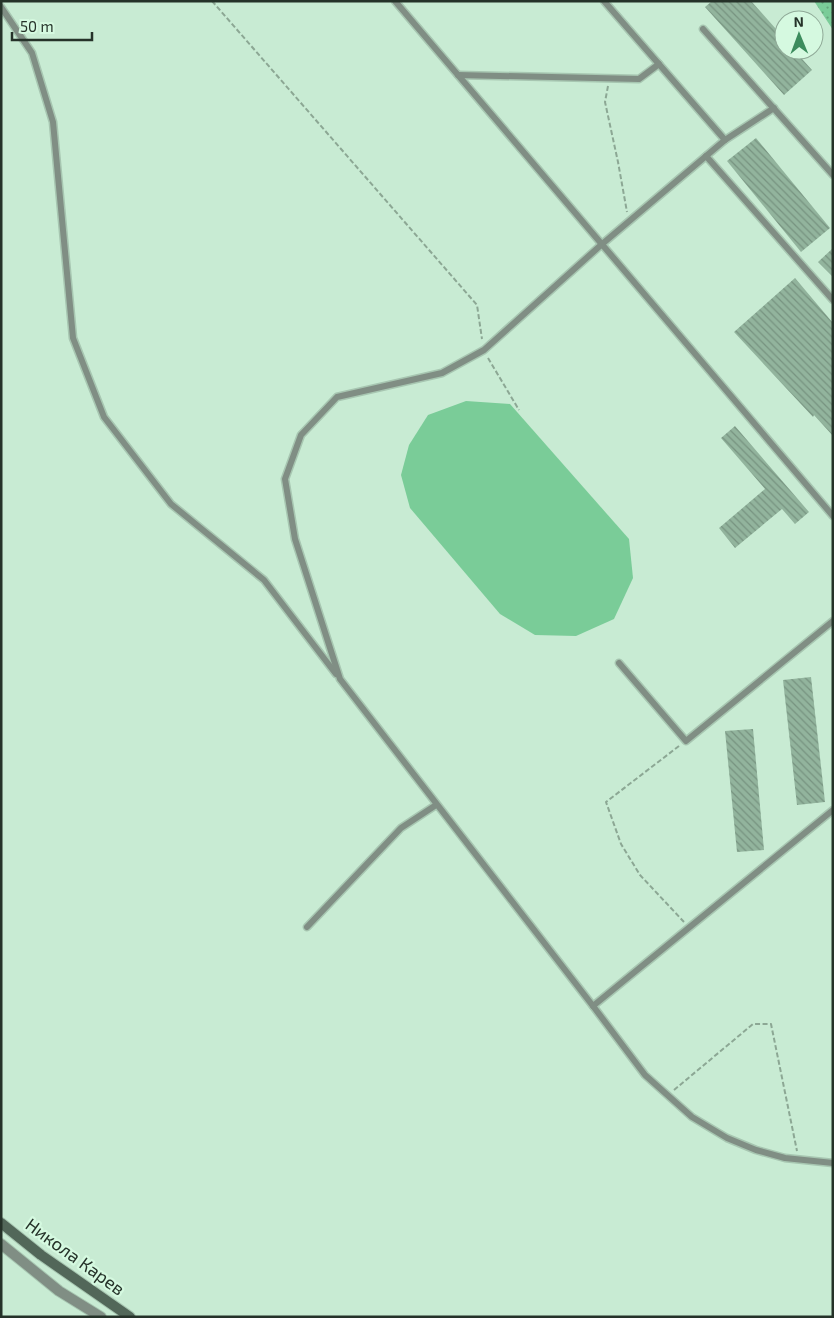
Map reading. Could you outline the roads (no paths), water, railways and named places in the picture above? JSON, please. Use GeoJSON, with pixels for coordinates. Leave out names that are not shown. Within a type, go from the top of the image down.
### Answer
{"type":"FeatureCollection","features":[{"type":"Feature","properties":{"kind":"street","name":"Никола Карев"},"geometry":{"type":"LineString","coordinates":[[1,1223],[130,1317]]}},
{"type":"Feature","properties":{"kind":"street"},"geometry":{"type":"LineString","coordinates":[[1,1244],[59,1291],[101,1317]]}},
{"type":"Feature","properties":{"kind":"lane"},"geometry":{"type":"LineString","coordinates":[[395,1],[833,516]]}},
{"type":"Feature","properties":{"kind":"lane"},"geometry":{"type":"LineString","coordinates":[[604,1],[725,140]]}},
{"type":"Feature","properties":{"kind":"lane"},"geometry":{"type":"LineString","coordinates":[[1,7],[32,53],[53,122],[73,338],[104,417],[171,504],[264,580],[593,1006],[644,1075],[692,1117],[727,1138],[756,1150],[800,1161],[833,1163]]}},
{"type":"Feature","properties":{"kind":"lane"},"geometry":{"type":"LineString","coordinates":[[703,29],[833,175]]}},
{"type":"Feature","properties":{"kind":"lane"},"geometry":{"type":"LineString","coordinates":[[458,75],[639,79],[658,64]]}},
{"type":"Feature","properties":{"kind":"lane"},"geometry":{"type":"LineString","coordinates":[[340,679],[295,539],[289,504],[285,478],[301,435],[338,397],[442,373],[484,350],[601,245],[725,140],[774,108]]}},
{"type":"Feature","properties":{"kind":"lane"},"geometry":{"type":"LineString","coordinates":[[706,156],[833,300]]}},
{"type":"Feature","properties":{"kind":"lane"},"geometry":{"type":"LineString","coordinates":[[619,663],[686,741],[833,621]]}},
{"type":"Feature","properties":{"kind":"lane"},"geometry":{"type":"LineString","coordinates":[[307,927],[401,828],[436,805]]}},
{"type":"Feature","properties":{"kind":"lane"},"geometry":{"type":"LineString","coordinates":[[593,1006],[833,810]]}}]}
